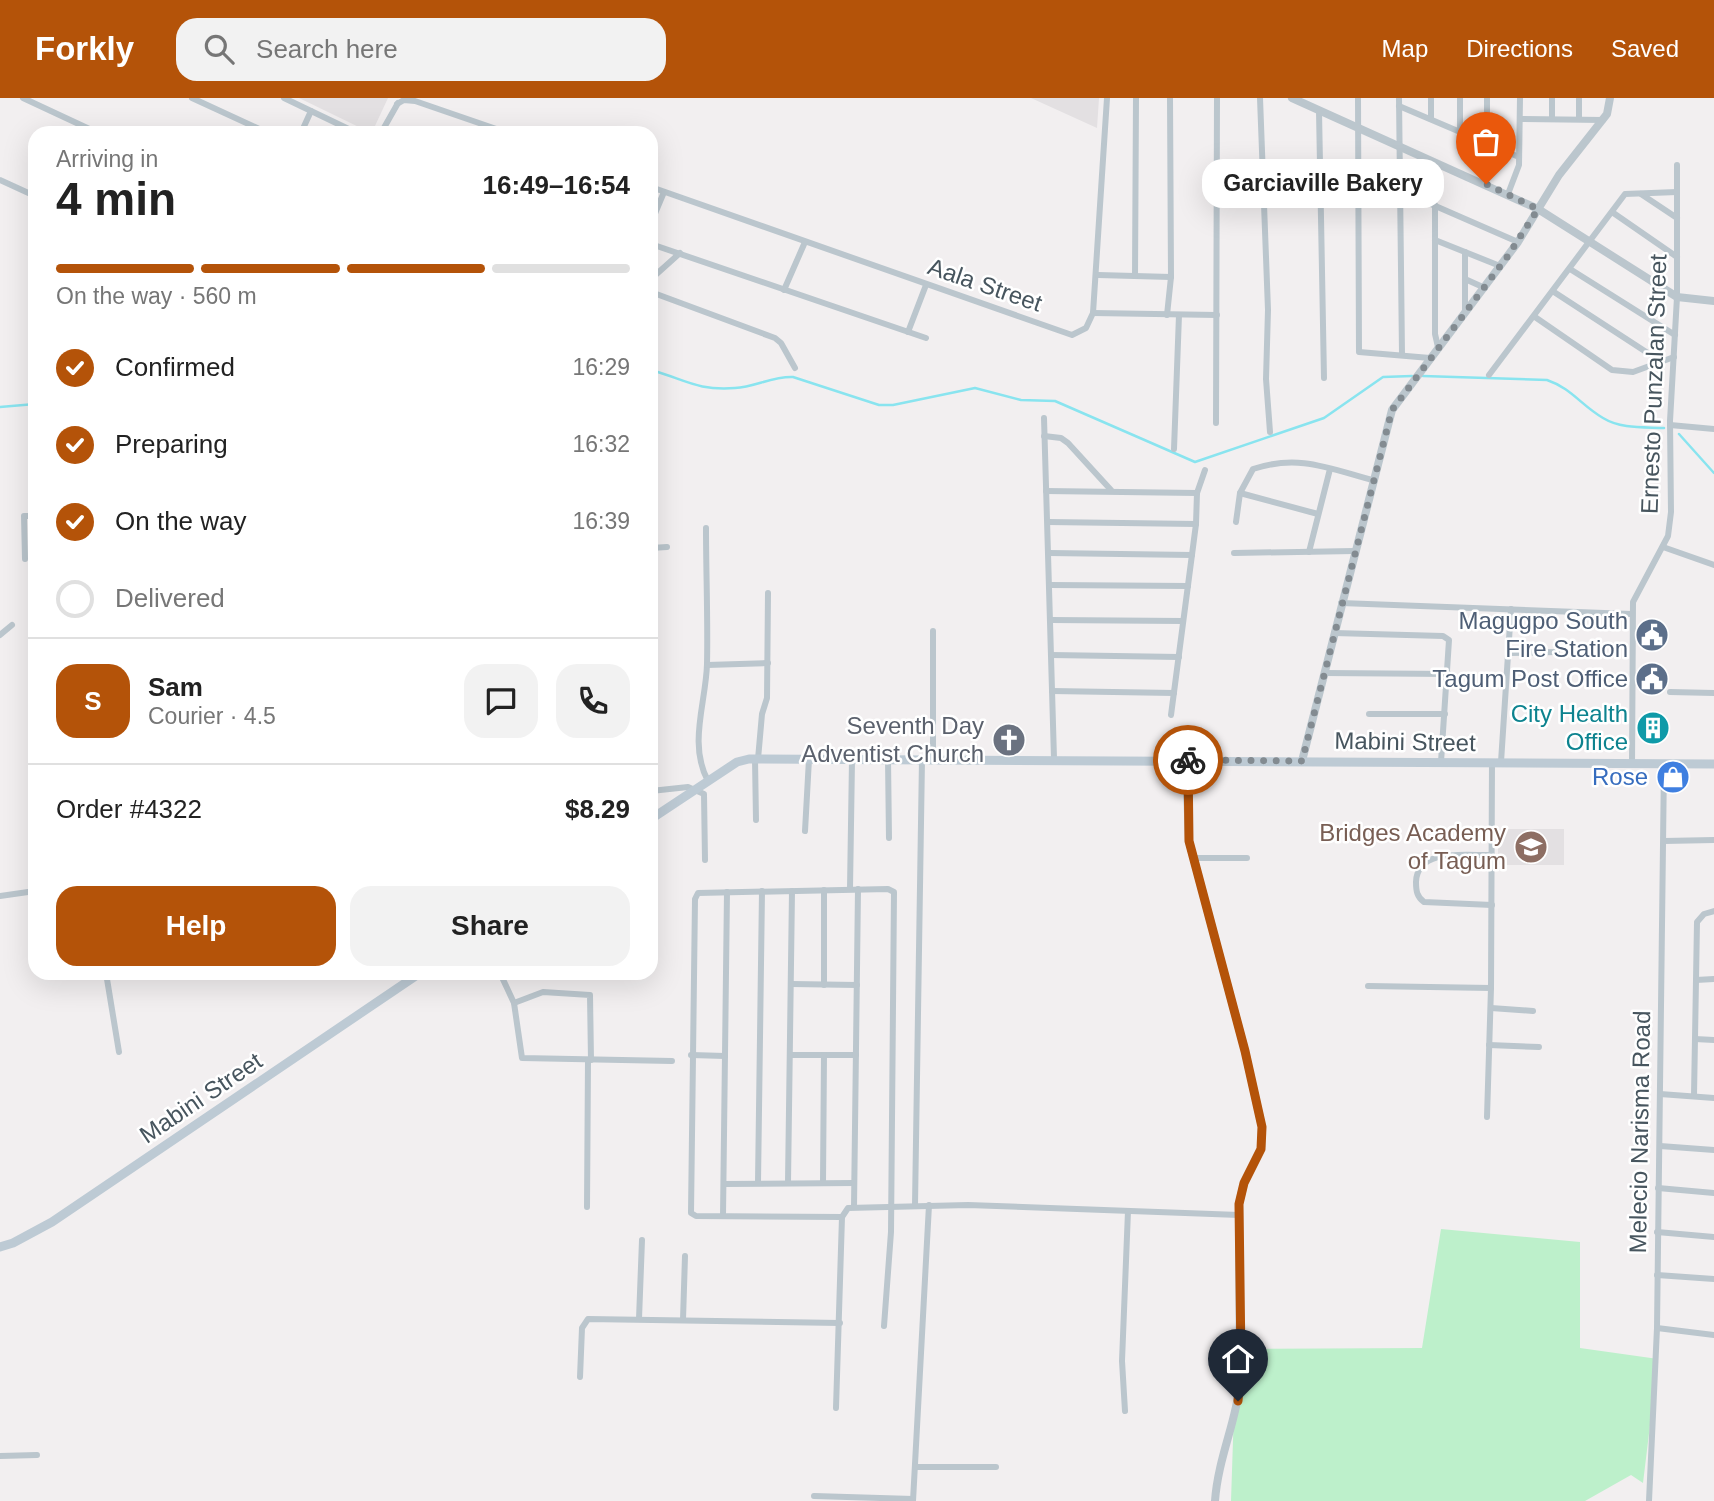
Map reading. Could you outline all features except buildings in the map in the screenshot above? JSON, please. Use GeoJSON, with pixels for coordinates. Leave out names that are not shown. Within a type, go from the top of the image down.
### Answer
{"type":"FeatureCollection","features":[{"type":"Feature","properties":{"kind":"main road","name":"Mabini Street"},"geometry":{"type":"LineString","coordinates":[[658,814],[737,762],[757,759],[1054,758],[1714,764]]}},
{"type":"Feature","properties":{"kind":"main road","name":"Mabini Street"},"geometry":{"type":"LineString","coordinates":[[0,1247],[13,1244],[52,1222],[410,980]]}},
{"type":"Feature","properties":{"kind":"street"},"geometry":{"type":"LineString","coordinates":[[23,98],[82,126]]}},
{"type":"Feature","properties":{"kind":"street"},"geometry":{"type":"LineString","coordinates":[[192,98],[253,126]]}},
{"type":"Feature","properties":{"kind":"street"},"geometry":{"type":"LineString","coordinates":[[284,98],[342,126]]}},
{"type":"Feature","properties":{"kind":"street"},"geometry":{"type":"LineString","coordinates":[[1107,98],[1098,275],[1093,313],[1217,315]]}},
{"type":"Feature","properties":{"kind":"street"},"geometry":{"type":"LineString","coordinates":[[1135,276],[1136,98]]}},
{"type":"Feature","properties":{"kind":"street"},"geometry":{"type":"LineString","coordinates":[[1167,315],[1171,277],[1170,98]]}},
{"type":"Feature","properties":{"kind":"street"},"geometry":{"type":"LineString","coordinates":[[1216,423],[1217,98]]}},
{"type":"Feature","properties":{"kind":"street"},"geometry":{"type":"LineString","coordinates":[[1260,98],[1268,310],[1266,379],[1270,432]]}},
{"type":"Feature","properties":{"kind":"street"},"geometry":{"type":"LineString","coordinates":[[1292,98],[1538,209],[1677,298],[1714,301]]}},
{"type":"Feature","properties":{"kind":"street"},"geometry":{"type":"LineString","coordinates":[[1358,98],[1359,352],[1430,358]]}},
{"type":"Feature","properties":{"kind":"street"},"geometry":{"type":"LineString","coordinates":[[1431,98],[1431,119]]}},
{"type":"Feature","properties":{"kind":"street"},"geometry":{"type":"LineString","coordinates":[[1460,98],[1460,132]]}},
{"type":"Feature","properties":{"kind":"street"},"geometry":{"type":"LineString","coordinates":[[1487,98],[1487,143]]}},
{"type":"Feature","properties":{"kind":"street"},"geometry":{"type":"LineString","coordinates":[[1508,194],[1519,157],[1520,98]]}},
{"type":"Feature","properties":{"kind":"street"},"geometry":{"type":"LineString","coordinates":[[1552,98],[1552,119]]}},
{"type":"Feature","properties":{"kind":"street"},"geometry":{"type":"LineString","coordinates":[[1579,98],[1579,119]]}},
{"type":"Feature","properties":{"kind":"street"},"geometry":{"type":"LineString","coordinates":[[1302,761],[1371,480],[1392,410],[1518,242],[1559,175],[1603,120],[1610,98]]}},
{"type":"Feature","properties":{"kind":"street"},"geometry":{"type":"LineString","coordinates":[[385,126],[399,101],[404,100],[415,101],[488,126]]}},
{"type":"Feature","properties":{"kind":"street"},"geometry":{"type":"LineString","coordinates":[[1402,354],[1399,102],[1431,119],[1519,157]]}},
{"type":"Feature","properties":{"kind":"street"},"geometry":{"type":"LineString","coordinates":[[305,126],[311,111]]}},
{"type":"Feature","properties":{"kind":"street"},"geometry":{"type":"LineString","coordinates":[[1319,111],[1324,378]]}},
{"type":"Feature","properties":{"kind":"street"},"geometry":{"type":"LineString","coordinates":[[1521,119],[1603,120]]}},
{"type":"Feature","properties":{"kind":"street","name":"Ernesto Punzalan Street"},"geometry":{"type":"LineString","coordinates":[[1632,764],[1632,614],[1635,592],[1663,547],[1671,512],[1670,425],[1677,298],[1677,165]]}},
{"type":"Feature","properties":{"kind":"street"},"geometry":{"type":"LineString","coordinates":[[0,180],[28,193]]}},
{"type":"Feature","properties":{"kind":"street","name":"Aala Street"},"geometry":{"type":"LineString","coordinates":[[658,190],[1072,335],[1086,328],[1093,313]]}},
{"type":"Feature","properties":{"kind":"street"},"geometry":{"type":"LineString","coordinates":[[1401,191],[1518,242]]}},
{"type":"Feature","properties":{"kind":"street"},"geometry":{"type":"LineString","coordinates":[[658,206],[664,192]]}},
{"type":"Feature","properties":{"kind":"street"},"geometry":{"type":"LineString","coordinates":[[1639,192],[1677,218]]}},
{"type":"Feature","properties":{"kind":"street"},"geometry":{"type":"LineString","coordinates":[[1489,375],[1554,292],[1625,194],[1677,192]]}},
{"type":"Feature","properties":{"kind":"street"},"geometry":{"type":"LineString","coordinates":[[1434,205],[1435,334],[1438,347]]}},
{"type":"Feature","properties":{"kind":"street"},"geometry":{"type":"LineString","coordinates":[[1612,212],[1677,257]]}},
{"type":"Feature","properties":{"kind":"street"},"geometry":{"type":"LineString","coordinates":[[1435,240],[1500,266]]}},
{"type":"Feature","properties":{"kind":"street"},"geometry":{"type":"LineString","coordinates":[[785,290],[805,242]]}},
{"type":"Feature","properties":{"kind":"street"},"geometry":{"type":"LineString","coordinates":[[658,246],[926,338]]}},
{"type":"Feature","properties":{"kind":"street"},"geometry":{"type":"LineString","coordinates":[[1465,252],[1465,312]]}},
{"type":"Feature","properties":{"kind":"street"},"geometry":{"type":"LineString","coordinates":[[658,273],[680,253]]}},
{"type":"Feature","properties":{"kind":"street"},"geometry":{"type":"LineString","coordinates":[[1570,269],[1675,335]]}},
{"type":"Feature","properties":{"kind":"street"},"geometry":{"type":"LineString","coordinates":[[1098,275],[1171,277]]}},
{"type":"Feature","properties":{"kind":"street"},"geometry":{"type":"LineString","coordinates":[[1465,279],[1485,288]]}},
{"type":"Feature","properties":{"kind":"street"},"geometry":{"type":"LineString","coordinates":[[908,332],[926,285]]}},
{"type":"Feature","properties":{"kind":"street"},"geometry":{"type":"LineString","coordinates":[[1554,292],[1660,362]]}},
{"type":"Feature","properties":{"kind":"street"},"geometry":{"type":"LineString","coordinates":[[658,295],[775,338],[781,343],[795,369]]}},
{"type":"Feature","properties":{"kind":"street"},"geometry":{"type":"LineString","coordinates":[[1174,449],[1179,315]]}},
{"type":"Feature","properties":{"kind":"street"},"geometry":{"type":"LineString","coordinates":[[1535,317],[1612,370],[1633,372],[1674,357]]}},
{"type":"Feature","properties":{"kind":"street"},"geometry":{"type":"LineString","coordinates":[[1044,418],[1054,758]]}},
{"type":"Feature","properties":{"kind":"street"},"geometry":{"type":"LineString","coordinates":[[1670,425],[1714,429]]}},
{"type":"Feature","properties":{"kind":"street"},"geometry":{"type":"LineString","coordinates":[[1044,436],[1061,438],[1068,443],[1111,491]]}},
{"type":"Feature","properties":{"kind":"street"},"geometry":{"type":"LineString","coordinates":[[1236,522],[1240,493],[1253,470],[1276,462],[1300,461],[1371,480]]}},
{"type":"Feature","properties":{"kind":"street"},"geometry":{"type":"LineString","coordinates":[[1309,552],[1330,469]]}},
{"type":"Feature","properties":{"kind":"street"},"geometry":{"type":"LineString","coordinates":[[1171,715],[1196,524],[1197,493],[1205,470]]}},
{"type":"Feature","properties":{"kind":"street"},"geometry":{"type":"LineString","coordinates":[[1046,491],[1197,493]]}},
{"type":"Feature","properties":{"kind":"street"},"geometry":{"type":"LineString","coordinates":[[1240,493],[1318,514]]}},
{"type":"Feature","properties":{"kind":"street"},"geometry":{"type":"LineString","coordinates":[[25,559],[24,516],[28,516]]}},
{"type":"Feature","properties":{"kind":"street"},"geometry":{"type":"LineString","coordinates":[[1048,522],[1196,524]]}},
{"type":"Feature","properties":{"kind":"street"},"geometry":{"type":"LineString","coordinates":[[706,528],[707,665],[698,738],[702,766],[708,781]]}},
{"type":"Feature","properties":{"kind":"street"},"geometry":{"type":"LineString","coordinates":[[658,548],[667,547]]}},
{"type":"Feature","properties":{"kind":"street"},"geometry":{"type":"LineString","coordinates":[[1663,547],[1714,565]]}},
{"type":"Feature","properties":{"kind":"street"},"geometry":{"type":"LineString","coordinates":[[1234,553],[1354,551]]}},
{"type":"Feature","properties":{"kind":"street"},"geometry":{"type":"LineString","coordinates":[[1049,553],[1192,555]]}},
{"type":"Feature","properties":{"kind":"street"},"geometry":{"type":"LineString","coordinates":[[1050,584],[1188,586]]}},
{"type":"Feature","properties":{"kind":"street"},"geometry":{"type":"LineString","coordinates":[[756,820],[757,759],[762,714],[767,698],[768,593]]}},
{"type":"Feature","properties":{"kind":"street"},"geometry":{"type":"LineString","coordinates":[[1341,603],[1632,614]]}},
{"type":"Feature","properties":{"kind":"street"},"geometry":{"type":"LineString","coordinates":[[1487,1117],[1496,762],[1511,609]]}},
{"type":"Feature","properties":{"kind":"street"},"geometry":{"type":"LineString","coordinates":[[1051,620],[1184,621]]}},
{"type":"Feature","properties":{"kind":"street"},"geometry":{"type":"LineString","coordinates":[[0,635],[12,625]]}},
{"type":"Feature","properties":{"kind":"street"},"geometry":{"type":"LineString","coordinates":[[933,631],[933,759]]}},
{"type":"Feature","properties":{"kind":"street"},"geometry":{"type":"LineString","coordinates":[[1334,634],[1447,637],[1451,646],[1441,762]]}},
{"type":"Feature","properties":{"kind":"street"},"geometry":{"type":"LineString","coordinates":[[1508,653],[1557,652]]}},
{"type":"Feature","properties":{"kind":"street"},"geometry":{"type":"LineString","coordinates":[[1051,655],[1179,657]]}},
{"type":"Feature","properties":{"kind":"street"},"geometry":{"type":"LineString","coordinates":[[707,665],[768,663]]}},
{"type":"Feature","properties":{"kind":"street"},"geometry":{"type":"LineString","coordinates":[[1324,673],[1448,674]]}},
{"type":"Feature","properties":{"kind":"street"},"geometry":{"type":"LineString","coordinates":[[1052,691],[1174,693]]}},
{"type":"Feature","properties":{"kind":"street"},"geometry":{"type":"LineString","coordinates":[[1670,692],[1714,693]]}},
{"type":"Feature","properties":{"kind":"street"},"geometry":{"type":"LineString","coordinates":[[1369,714],[1445,714]]}},
{"type":"Feature","properties":{"kind":"street"},"geometry":{"type":"LineString","coordinates":[[805,831],[809,759]]}},
{"type":"Feature","properties":{"kind":"street"},"geometry":{"type":"LineString","coordinates":[[888,759],[889,838]]}},
{"type":"Feature","properties":{"kind":"street"},"geometry":{"type":"LineString","coordinates":[[915,1205],[922,759]]}},
{"type":"Feature","properties":{"kind":"street"},"geometry":{"type":"LineString","coordinates":[[850,889],[852,760]]}},
{"type":"Feature","properties":{"kind":"street"},"geometry":{"type":"LineString","coordinates":[[1186,760],[1187,819],[1193,858],[1245,1051],[1262,1127],[1261,1149],[1241,1193],[1238,1215],[1240,1385],[1235,1414],[1219,1465],[1215,1501]]}},
{"type":"Feature","properties":{"kind":"street","name":"Melecio Narisma Road"},"geometry":{"type":"LineString","coordinates":[[1649,1501],[1657,1328],[1664,764]]}},
{"type":"Feature","properties":{"kind":"street"},"geometry":{"type":"LineString","coordinates":[[658,790],[682,787],[697,789],[706,801],[705,860]]}},
{"type":"Feature","properties":{"kind":"street"},"geometry":{"type":"LineString","coordinates":[[1664,841],[1714,841]]}},
{"type":"Feature","properties":{"kind":"street"},"geometry":{"type":"LineString","coordinates":[[1492,855],[1432,859],[1419,867],[1416,879],[1417,893],[1424,902],[1492,905]]}},
{"type":"Feature","properties":{"kind":"street"},"geometry":{"type":"LineString","coordinates":[[1193,858],[1247,858]]}},
{"type":"Feature","properties":{"kind":"street"},"geometry":{"type":"LineString","coordinates":[[853,1207],[858,889]]}},
{"type":"Feature","properties":{"kind":"street"},"geometry":{"type":"LineString","coordinates":[[842,1217],[723,1216],[691,1213],[695,897],[701,892],[891,889],[895,895],[891,1206],[884,1326]]}},
{"type":"Feature","properties":{"kind":"street"},"geometry":{"type":"LineString","coordinates":[[824,890],[824,985]]}},
{"type":"Feature","properties":{"kind":"street"},"geometry":{"type":"LineString","coordinates":[[758,1183],[762,891]]}},
{"type":"Feature","properties":{"kind":"street"},"geometry":{"type":"LineString","coordinates":[[789,1183],[792,891]]}},
{"type":"Feature","properties":{"kind":"street"},"geometry":{"type":"LineString","coordinates":[[0,896],[28,892]]}},
{"type":"Feature","properties":{"kind":"street"},"geometry":{"type":"LineString","coordinates":[[723,1216],[727,892]]}},
{"type":"Feature","properties":{"kind":"street"},"geometry":{"type":"LineString","coordinates":[[1694,1096],[1696,929],[1700,917],[1714,911]]}},
{"type":"Feature","properties":{"kind":"street"},"geometry":{"type":"LineString","coordinates":[[1696,980],[1714,979]]}},
{"type":"Feature","properties":{"kind":"street"},"geometry":{"type":"LineString","coordinates":[[107,980],[119,1052]]}},
{"type":"Feature","properties":{"kind":"street"},"geometry":{"type":"LineString","coordinates":[[503,980],[514,1003],[522,1058],[672,1061]]}},
{"type":"Feature","properties":{"kind":"street"},"geometry":{"type":"LineString","coordinates":[[792,984],[857,985]]}},
{"type":"Feature","properties":{"kind":"street"},"geometry":{"type":"LineString","coordinates":[[1368,986],[1491,988]]}},
{"type":"Feature","properties":{"kind":"street"},"geometry":{"type":"LineString","coordinates":[[514,1003],[543,992],[590,995],[587,1208]]}},
{"type":"Feature","properties":{"kind":"street"},"geometry":{"type":"LineString","coordinates":[[1491,1008],[1533,1011]]}},
{"type":"Feature","properties":{"kind":"street"},"geometry":{"type":"LineString","coordinates":[[1695,1039],[1714,1040]]}},
{"type":"Feature","properties":{"kind":"street"},"geometry":{"type":"LineString","coordinates":[[1489,1045],[1539,1047]]}},
{"type":"Feature","properties":{"kind":"street"},"geometry":{"type":"LineString","coordinates":[[691,1055],[725,1056]]}},
{"type":"Feature","properties":{"kind":"street"},"geometry":{"type":"LineString","coordinates":[[791,1055],[856,1055]]}},
{"type":"Feature","properties":{"kind":"street"},"geometry":{"type":"LineString","coordinates":[[822,1182],[824,1055]]}},
{"type":"Feature","properties":{"kind":"street"},"geometry":{"type":"LineString","coordinates":[[1660,1094],[1714,1098]]}},
{"type":"Feature","properties":{"kind":"street"},"geometry":{"type":"LineString","coordinates":[[1660,1146],[1714,1150]]}},
{"type":"Feature","properties":{"kind":"street"},"geometry":{"type":"LineString","coordinates":[[724,1184],[854,1183]]}},
{"type":"Feature","properties":{"kind":"street"},"geometry":{"type":"LineString","coordinates":[[1658,1188],[1714,1193]]}},
{"type":"Feature","properties":{"kind":"street"},"geometry":{"type":"LineString","coordinates":[[814,1496],[913,1500],[929,1205]]}},
{"type":"Feature","properties":{"kind":"street"},"geometry":{"type":"LineString","coordinates":[[836,1408],[842,1217],[845,1210],[853,1207],[929,1205],[1238,1215]]}},
{"type":"Feature","properties":{"kind":"street"},"geometry":{"type":"LineString","coordinates":[[1125,1411],[1122,1361],[1128,1211]]}},
{"type":"Feature","properties":{"kind":"street"},"geometry":{"type":"LineString","coordinates":[[1657,1232],[1714,1237]]}},
{"type":"Feature","properties":{"kind":"street"},"geometry":{"type":"LineString","coordinates":[[639,1319],[642,1240]]}},
{"type":"Feature","properties":{"kind":"street"},"geometry":{"type":"LineString","coordinates":[[682,1320],[685,1256]]}},
{"type":"Feature","properties":{"kind":"street"},"geometry":{"type":"LineString","coordinates":[[1657,1275],[1714,1279]]}},
{"type":"Feature","properties":{"kind":"street"},"geometry":{"type":"LineString","coordinates":[[580,1377],[585,1321],[639,1319],[840,1322]]}},
{"type":"Feature","properties":{"kind":"street"},"geometry":{"type":"LineString","coordinates":[[1657,1328],[1714,1335]]}},
{"type":"Feature","properties":{"kind":"street"},"geometry":{"type":"LineString","coordinates":[[0,1456],[37,1455]]}},
{"type":"Feature","properties":{"kind":"street"},"geometry":{"type":"LineString","coordinates":[[915,1467],[996,1467]]}},
{"type":"Feature","properties":{"kind":"shaded area"},"geometry":{"type":"Polygon","coordinates":[[[299,98],[388,98],[375,126],[357,126],[299,98]]]}},
{"type":"Feature","properties":{"kind":"shaded area"},"geometry":{"type":"Polygon","coordinates":[[[1031,98],[1099,98],[1097,128],[1031,98]]]}},
{"type":"Feature","properties":{"kind":"shaded area","name":"Bridges Academy of Tagum"},"geometry":{"type":"Polygon","coordinates":[[[1498,829],[1564,829],[1564,865],[1498,865],[1498,829]]]}},
{"type":"Feature","properties":{"kind":"green space"},"geometry":{"type":"Polygon","coordinates":[[[1441,1229],[1580,1242],[1580,1348],[1658,1359],[1643,1483],[1631,1475],[1585,1501],[1231,1501],[1236,1349],[1422,1348],[1441,1229]]]}},
{"type":"Feature","properties":{"kind":"waterway"},"geometry":{"type":"LineString","coordinates":[[658,372],[710,388],[742,387],[793,377],[879,405],[893,405],[975,388],[1021,400],[1055,401],[1195,462],[1324,418],[1383,377],[1412,376]]}},
{"type":"Feature","properties":{"kind":"waterway"},"geometry":{"type":"LineString","coordinates":[[1423,376],[1547,380],[1563,388],[1610,422],[1632,427],[1664,428]]}},
{"type":"Feature","properties":{"kind":"waterway"},"geometry":{"type":"LineString","coordinates":[[0,407],[28,405]]}},
{"type":"Feature","properties":{"kind":"waterway"},"geometry":{"type":"LineString","coordinates":[[1679,434],[1714,473]]}},
{"type":"Feature","properties":{"kind":"way so far"},"geometry":{"type":"LineString","coordinates":[[1188,760],[1302,761],[1371,480],[1392,410],[1485,288],[1538,209],[1486,184]]}},
{"type":"Feature","properties":{"kind":"place","name":"Garciaville Bakery"},"geometry":{"type":"Point","coordinates":[1486,184]}},
{"type":"Feature","properties":{"kind":"place","name":"Magugpo South Fire Station"},"geometry":{"type":"Point","coordinates":[1652,635]}},
{"type":"Feature","properties":{"kind":"place","name":"Tagum Post Office"},"geometry":{"type":"Point","coordinates":[1652,679]}},
{"type":"Feature","properties":{"kind":"place","name":"City Health Office"},"geometry":{"type":"Point","coordinates":[1653,728]}},
{"type":"Feature","properties":{"kind":"place","name":"Seventh Day Adventist Church"},"geometry":{"type":"Point","coordinates":[1009,740]}},
{"type":"Feature","properties":{"kind":"place","name":"Rose"},"geometry":{"type":"Point","coordinates":[1673,777]}},
{"type":"Feature","properties":{"kind":"place","name":"Bridges Academy of Tagum"},"geometry":{"type":"Point","coordinates":[1531,847]}},
{"type":"Feature","properties":{"kind":"route"},"geometry":{"type":"LineString","coordinates":[[1188,760],[1186,812],[1189,841],[1245,1051],[1262,1127],[1261,1149],[1244,1183],[1238,1215],[1241,1327],[1238,1401]]}}]}
